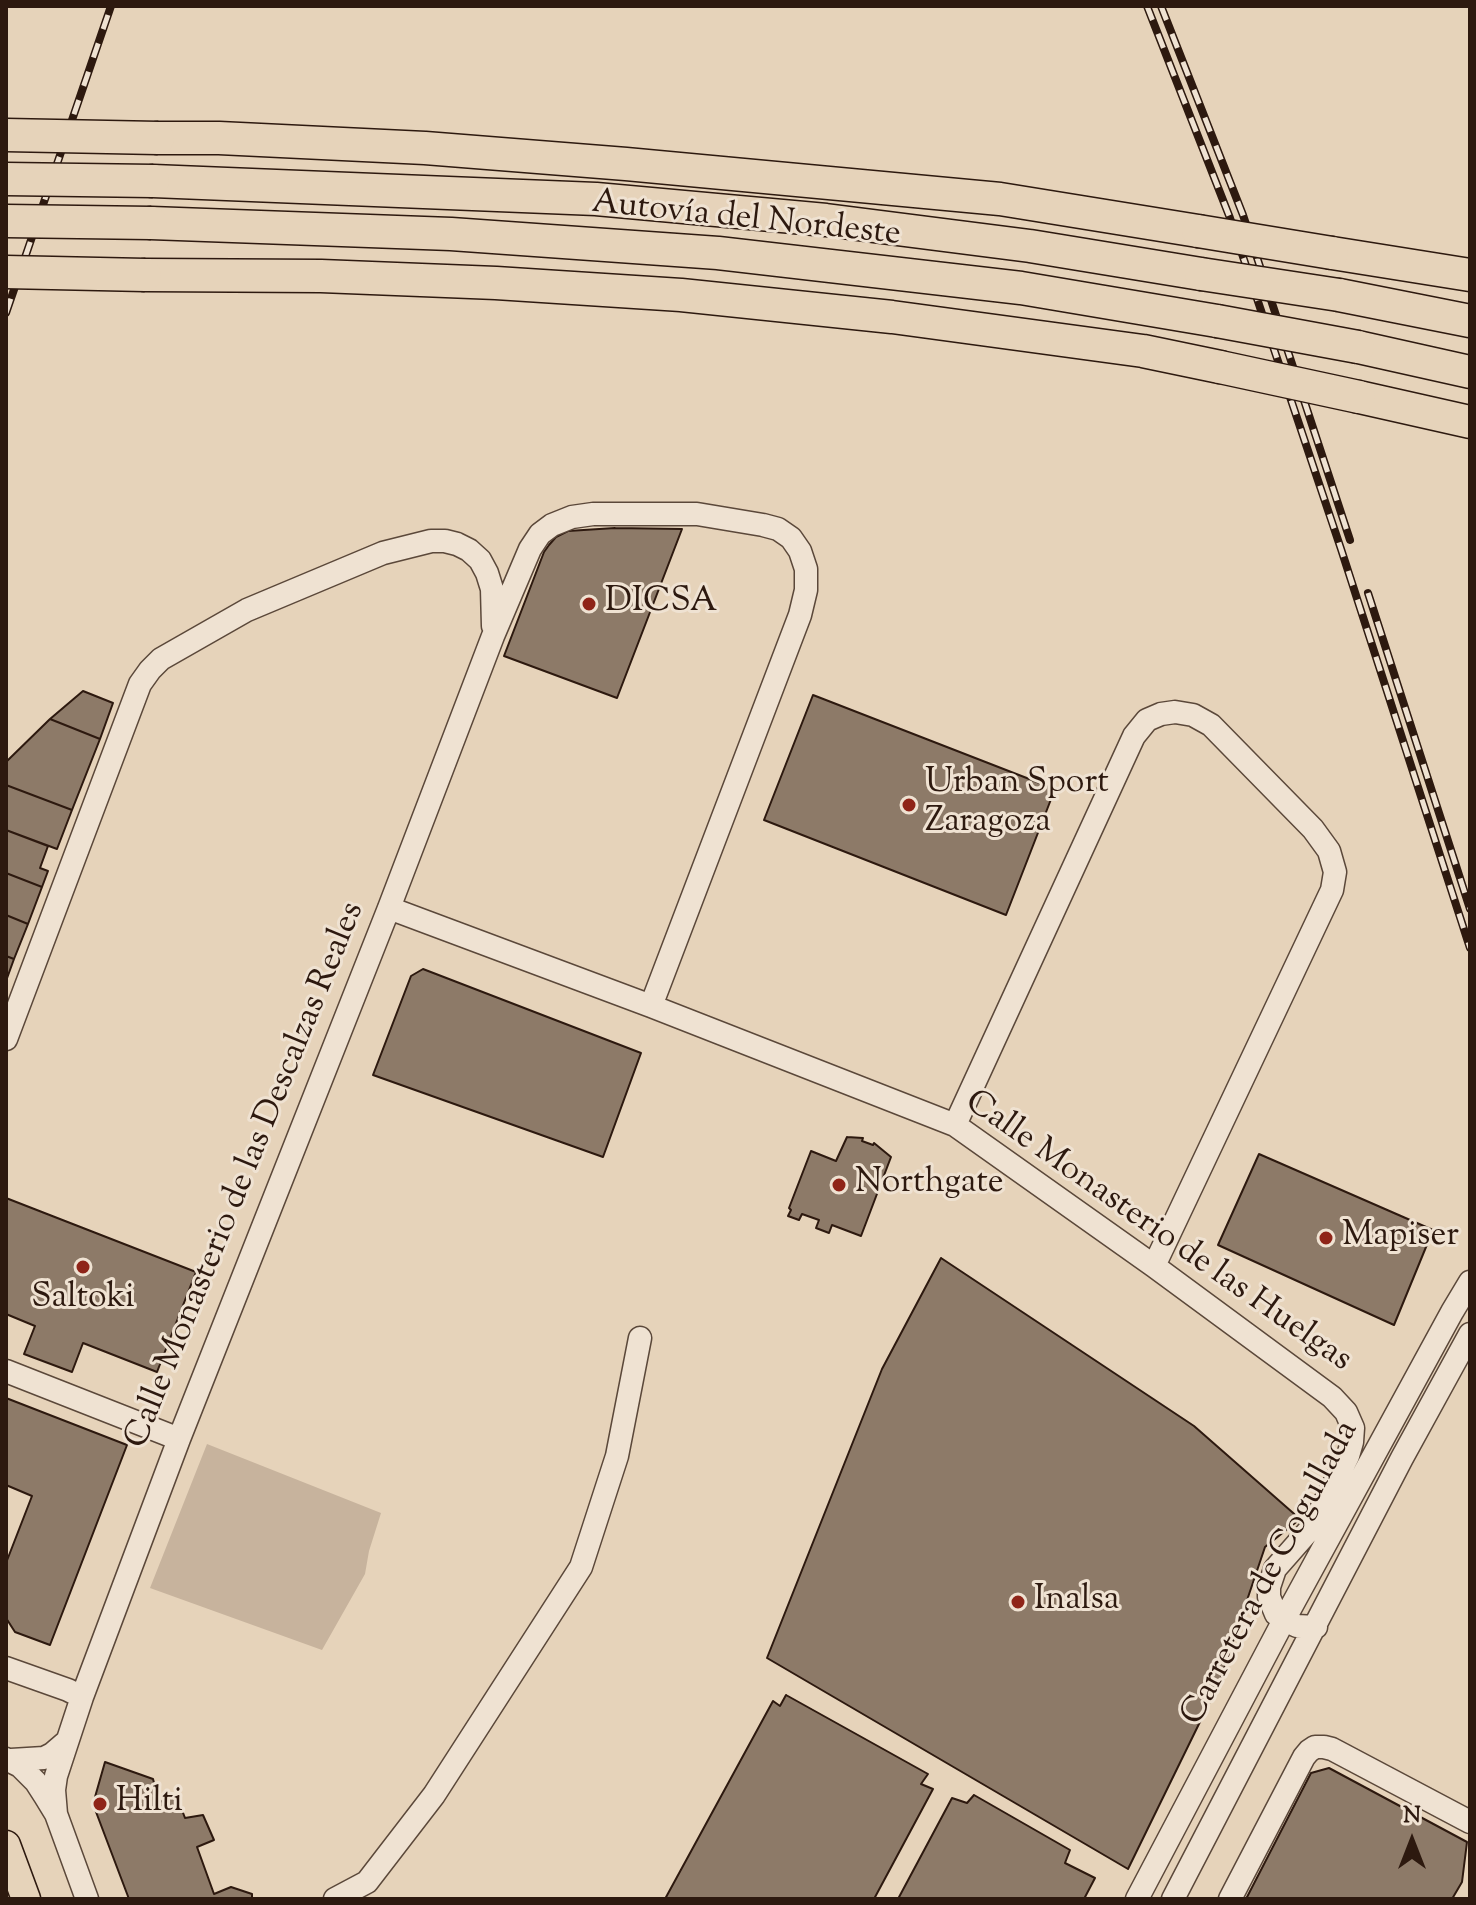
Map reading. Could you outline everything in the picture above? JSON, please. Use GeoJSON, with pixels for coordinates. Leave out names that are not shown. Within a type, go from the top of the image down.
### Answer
{"type":"FeatureCollection","features":[{"type":"Feature","properties":{"kind":"highway"},"geometry":{"type":"LineString","coordinates":[[6,135],[219,138],[425,148],[1000,199],[1470,275]]}},
{"type":"Feature","properties":{"kind":"highway","name":"Autovía del Nordeste"},"geometry":{"type":"LineString","coordinates":[[6,179],[153,181],[596,199],[826,220],[1030,246],[1339,295],[1470,321]]}},
{"type":"Feature","properties":{"kind":"highway","name":"Autovía del Nordeste"},"geometry":{"type":"LineString","coordinates":[[6,221],[451,234],[718,253],[1021,288],[1358,347],[1470,372]]}},
{"type":"Feature","properties":{"kind":"highway"},"geometry":{"type":"LineString","coordinates":[[6,272],[337,276],[681,295],[908,319],[1143,351],[1470,422]]}},
{"type":"Feature","properties":{"kind":"main road"},"geometry":{"type":"LineString","coordinates":[[6,1845],[26,1899]]}},
{"type":"Feature","properties":{"kind":"street","name":"Calle Monasterio de las Descalzas Reales"},"geometry":{"type":"LineString","coordinates":[[56,1814],[56,1776],[82,1697],[179,1439],[493,636],[530,549],[540,534],[572,517],[593,514],[697,514],[763,525],[778,529],[791,538],[800,551],[806,569],[806,590],[800,615],[651,1006]]}},
{"type":"Feature","properties":{"kind":"street"},"geometry":{"type":"LineString","coordinates":[[6,1039],[140,684],[161,659],[247,610],[383,553],[431,541],[457,544],[480,560],[492,589],[493,636]]}},
{"type":"Feature","properties":{"kind":"street"},"geometry":{"type":"LineString","coordinates":[[955,1125],[1134,736],[1147,720],[1175,712],[1193,715],[1211,725],[1313,829],[1329,851],[1335,872],[1332,890],[1154,1266]]}},
{"type":"Feature","properties":{"kind":"street","name":"Calle Monasterio de las Huelgas"},"geometry":{"type":"LineString","coordinates":[[389,908],[955,1125],[1332,1397],[1346,1412],[1353,1428],[1352,1442],[1312,1527],[1270,1579],[1272,1607],[1284,1620]]}},
{"type":"Feature","properties":{"kind":"street","name":"Carretera de Cogullada"},"geometry":{"type":"LineString","coordinates":[[1137,1899],[1284,1620],[1470,1282]]}},
{"type":"Feature","properties":{"kind":"street","name":"Carretera de Cogullada"},"geometry":{"type":"LineString","coordinates":[[1173,1899],[1402,1458],[1470,1334]]}},
{"type":"Feature","properties":{"kind":"street"},"geometry":{"type":"LineString","coordinates":[[335,1899],[367,1882],[434,1795],[581,1567],[617,1456],[640,1338]]}},
{"type":"Feature","properties":{"kind":"street"},"geometry":{"type":"LineString","coordinates":[[6,1371],[179,1439]]}},
{"type":"Feature","properties":{"kind":"street"},"geometry":{"type":"LineString","coordinates":[[1284,1620],[1297,1626],[1316,1627]]}},
{"type":"Feature","properties":{"kind":"street"},"geometry":{"type":"LineString","coordinates":[[6,1668],[82,1697]]}},
{"type":"Feature","properties":{"kind":"street"},"geometry":{"type":"LineString","coordinates":[[8,1759],[44,1758],[66,1742]]}},
{"type":"Feature","properties":{"kind":"street"},"geometry":{"type":"LineString","coordinates":[[1230,1899],[1304,1757],[1315,1747],[1332,1749],[1470,1822]]}},
{"type":"Feature","properties":{"kind":"street"},"geometry":{"type":"LineString","coordinates":[[8,1759],[36,1782],[56,1814],[87,1899]]}},
{"type":"Feature","properties":{"kind":"shaded area"},"geometry":{"type":"Polygon","coordinates":[[[207,1444],[381,1513],[365,1574],[322,1650],[150,1588],[207,1444]]]}},
{"type":"Feature","properties":{"kind":"building","name":"DICSA"},"geometry":{"type":"Polygon","coordinates":[[[682,529],[617,698],[504,656],[549,545],[568,531],[682,529]]]}},
{"type":"Feature","properties":{"kind":"building"},"geometry":{"type":"Polygon","coordinates":[[[83,691],[113,703],[100,739],[50,719],[83,691]]]}},
{"type":"Feature","properties":{"kind":"building","name":"Urban Sport Zaragoza"},"geometry":{"type":"Polygon","coordinates":[[[813,695],[1055,789],[1006,915],[764,820],[813,695]]]}},
{"type":"Feature","properties":{"kind":"building"},"geometry":{"type":"Polygon","coordinates":[[[50,719],[100,739],[72,810],[6,785],[6,762],[50,719]]]}},
{"type":"Feature","properties":{"kind":"building"},"geometry":{"type":"Polygon","coordinates":[[[6,785],[72,810],[57,849],[6,830],[6,785]]]}},
{"type":"Feature","properties":{"kind":"building"},"geometry":{"type":"Polygon","coordinates":[[[6,830],[48,846],[40,868],[48,871],[42,887],[6,873],[6,830]]]}},
{"type":"Feature","properties":{"kind":"building"},"geometry":{"type":"Polygon","coordinates":[[[6,873],[42,887],[28,924],[6,915],[6,873]]]}},
{"type":"Feature","properties":{"kind":"building"},"geometry":{"type":"Polygon","coordinates":[[[6,915],[28,924],[14,959],[6,956],[6,915]]]}},
{"type":"Feature","properties":{"kind":"building"},"geometry":{"type":"Polygon","coordinates":[[[6,956],[14,959],[6,981],[6,956]]]}},
{"type":"Feature","properties":{"kind":"building"},"geometry":{"type":"Polygon","coordinates":[[[423,969],[641,1053],[603,1157],[373,1075],[411,976],[423,969]]]}},
{"type":"Feature","properties":{"kind":"building","name":"Northgate"},"geometry":{"type":"Polygon","coordinates":[[[847,1137],[863,1138],[862,1141],[874,1143],[891,1157],[861,1236],[832,1225],[829,1233],[816,1228],[819,1220],[802,1214],[799,1220],[788,1216],[811,1151],[836,1161],[847,1137]]]}},
{"type":"Feature","properties":{"kind":"building","name":"Mapiser"},"geometry":{"type":"Polygon","coordinates":[[[1259,1154],[1433,1230],[1394,1325],[1218,1245],[1259,1154]]]}},
{"type":"Feature","properties":{"kind":"building"},"geometry":{"type":"Polygon","coordinates":[[[6,1198],[196,1272],[157,1372],[83,1343],[72,1372],[24,1354],[35,1326],[6,1314],[6,1198]]]}},
{"type":"Feature","properties":{"kind":"building","name":"Inalsa"},"geometry":{"type":"Polygon","coordinates":[[[941,1258],[1194,1426],[1300,1519],[1265,1547],[1219,1683],[1128,1869],[767,1658],[882,1369],[941,1258]]]}},
{"type":"Feature","properties":{"kind":"building"},"geometry":{"type":"Polygon","coordinates":[[[6,1398],[127,1445],[50,1645],[15,1632],[6,1618],[6,1563],[32,1496],[6,1485],[6,1398]]]}},
{"type":"Feature","properties":{"kind":"building"},"geometry":{"type":"Polygon","coordinates":[[[786,1695],[928,1774],[921,1784],[933,1789],[874,1899],[665,1899],[773,1701],[780,1706],[786,1695]]]}},
{"type":"Feature","properties":{"kind":"building"},"geometry":{"type":"Polygon","coordinates":[[[105,1762],[153,1779],[159,1802],[177,1797],[185,1818],[203,1815],[214,1840],[197,1847],[214,1894],[231,1887],[252,1894],[252,1899],[129,1899],[93,1804],[105,1762]]]}},
{"type":"Feature","properties":{"kind":"building"},"geometry":{"type":"Polygon","coordinates":[[[1329,1768],[1467,1842],[1462,1882],[1452,1899],[1246,1899],[1311,1773],[1329,1768]]]}},
{"type":"Feature","properties":{"kind":"building"},"geometry":{"type":"Polygon","coordinates":[[[974,1795],[1070,1850],[1065,1863],[1095,1878],[1084,1899],[898,1899],[952,1798],[967,1803],[974,1795]]]}},
{"type":"Feature","properties":{"kind":"railway"},"geometry":{"type":"LineString","coordinates":[[6,313],[111,6]]}},
{"type":"Feature","properties":{"kind":"railway"},"geometry":{"type":"LineString","coordinates":[[1147,6],[1230,218],[1470,948]]}},
{"type":"Feature","properties":{"kind":"railway"},"geometry":{"type":"LineString","coordinates":[[1161,6],[1243,215],[1350,540]]}},
{"type":"Feature","properties":{"kind":"railway"},"geometry":{"type":"LineString","coordinates":[[1368,593],[1470,909]]}},
{"type":"Feature","properties":{"kind":"place","name":"DICSA"},"geometry":{"type":"Point","coordinates":[589,604]}},
{"type":"Feature","properties":{"kind":"place","name":"Urban Sport Zaragoza"},"geometry":{"type":"Point","coordinates":[909,805]}},
{"type":"Feature","properties":{"kind":"place","name":"Northgate"},"geometry":{"type":"Point","coordinates":[839,1185]}},
{"type":"Feature","properties":{"kind":"place","name":"Mapiser"},"geometry":{"type":"Point","coordinates":[1326,1238]}},
{"type":"Feature","properties":{"kind":"place","name":"Saltoki"},"geometry":{"type":"Point","coordinates":[83,1267]}},
{"type":"Feature","properties":{"kind":"place","name":"Inalsa"},"geometry":{"type":"Point","coordinates":[1018,1602]}},
{"type":"Feature","properties":{"kind":"place","name":"Hilti"},"geometry":{"type":"Point","coordinates":[100,1804]}}]}
